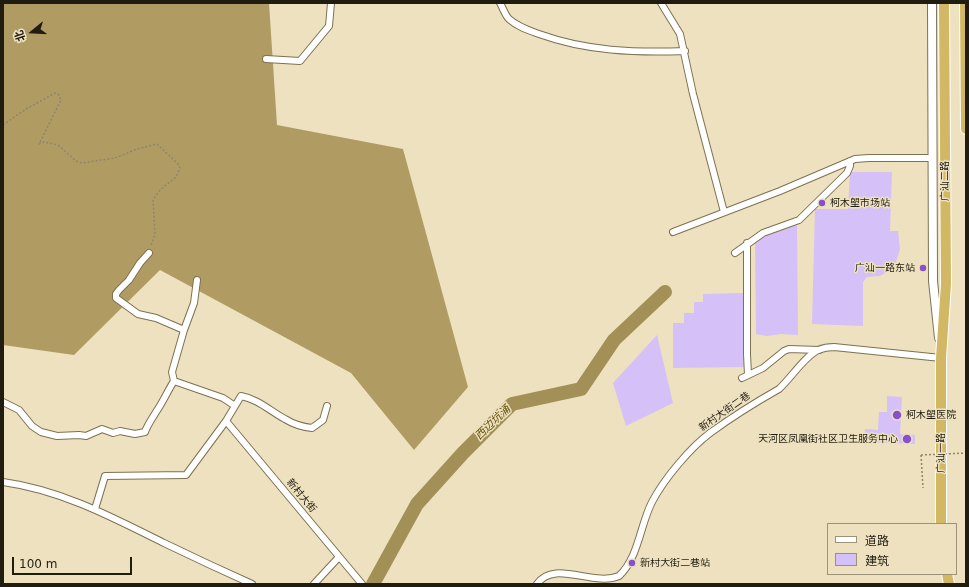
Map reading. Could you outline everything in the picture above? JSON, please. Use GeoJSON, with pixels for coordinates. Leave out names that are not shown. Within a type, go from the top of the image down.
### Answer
{"type":"FeatureCollection","features":[{"type":"Feature","properties":{"kind":"highway","name":"广汕二路"},"geometry":{"type":"LineString","coordinates":[[941,358],[946,284],[944,3]]}},
{"type":"Feature","properties":{"kind":"highway"},"geometry":{"type":"LineString","coordinates":[[965,3],[966,129]]}},
{"type":"Feature","properties":{"kind":"highway","name":"广汕一路"},"geometry":{"type":"LineString","coordinates":[[941,358],[942,523]]}},
{"type":"Feature","properties":{"kind":"street"},"geometry":{"type":"LineString","coordinates":[[266,59],[300,60],[329,26],[331,3]]}},
{"type":"Feature","properties":{"kind":"street"},"geometry":{"type":"LineString","coordinates":[[500,3],[508,18],[520,27],[555,40],[606,50],[663,52],[684,51]]}},
{"type":"Feature","properties":{"kind":"street"},"geometry":{"type":"LineString","coordinates":[[661,3],[680,34],[693,94],[724,212]]}},
{"type":"Feature","properties":{"kind":"street"},"geometry":{"type":"LineString","coordinates":[[742,378],[763,368],[784,351],[789,349],[819,350],[834,347],[941,358],[933,281],[932,3]]}},
{"type":"Feature","properties":{"kind":"street"},"geometry":{"type":"LineString","coordinates":[[673,232],[780,191],[850,161],[862,158],[933,158]]}},
{"type":"Feature","properties":{"kind":"street"},"geometry":{"type":"LineString","coordinates":[[735,253],[763,233],[799,220],[847,173],[850,166],[850,161]]}},
{"type":"Feature","properties":{"kind":"street"},"geometry":{"type":"LineString","coordinates":[[747,243],[748,375]]}},
{"type":"Feature","properties":{"kind":"street"},"geometry":{"type":"LineString","coordinates":[[149,253],[140,263],[129,280],[116,294],[116,298],[138,314],[156,318],[184,330]]}},
{"type":"Feature","properties":{"kind":"street"},"geometry":{"type":"LineString","coordinates":[[3,402],[19,410],[32,426],[41,432],[56,436],[86,436],[102,429],[113,433],[120,431],[135,434],[145,432],[148,424],[174,381],[172,372],[184,330],[194,303],[197,280]]}},
{"type":"Feature","properties":{"kind":"street","name":"新村大街二巷"},"geometry":{"type":"LineString","coordinates":[[537,584],[542,579],[553,574],[583,582],[600,584],[607,583],[619,575],[633,554],[652,503],[664,482],[688,453],[709,433],[779,389],[789,380],[805,360],[819,350]]}},
{"type":"Feature","properties":{"kind":"street"},"geometry":{"type":"LineString","coordinates":[[174,381],[223,398],[235,406]]}},
{"type":"Feature","properties":{"kind":"street"},"geometry":{"type":"LineString","coordinates":[[95,509],[105,476],[186,475],[226,421],[241,396],[252,398],[286,420],[304,427],[312,428],[323,420],[327,406]]}},
{"type":"Feature","properties":{"kind":"street","name":"新村大街"},"geometry":{"type":"LineString","coordinates":[[226,421],[362,584]]}},
{"type":"Feature","properties":{"kind":"street"},"geometry":{"type":"LineString","coordinates":[[3,482],[41,489],[95,509],[186,554],[252,584]]}},
{"type":"Feature","properties":{"kind":"street"},"geometry":{"type":"LineString","coordinates":[[314,584],[339,557]]}},
{"type":"Feature","properties":{"kind":"path"},"geometry":{"type":"LineString","coordinates":[[3,125],[26,109],[55,93],[59,95],[61,100],[39,144],[44,142],[58,145],[76,161],[82,163],[115,158],[137,149],[156,144],[180,168],[176,177],[160,190],[153,200],[154,234],[149,253]]}},
{"type":"Feature","properties":{"kind":"path"},"geometry":{"type":"LineString","coordinates":[[923,488],[921,455],[966,453]]}},
{"type":"Feature","properties":{"kind":"shaded area"},"geometry":{"type":"Polygon","coordinates":[[[3,3],[269,3],[277,125],[403,149],[468,387],[414,450],[351,373],[160,270],[74,355],[3,345],[3,3]]]}},
{"type":"Feature","properties":{"kind":"building"},"geometry":{"type":"Polygon","coordinates":[[[850,172],[892,172],[890,231],[898,231],[900,249],[896,262],[891,270],[880,276],[867,277],[863,282],[863,326],[812,324],[815,209],[848,209],[850,172]]]}},
{"type":"Feature","properties":{"kind":"building"},"geometry":{"type":"Polygon","coordinates":[[[797,225],[798,335],[781,334],[767,336],[756,334],[755,240],[777,229],[797,225]]]}},
{"type":"Feature","properties":{"kind":"building"},"geometry":{"type":"Polygon","coordinates":[[[744,293],[745,367],[673,368],[673,323],[684,323],[684,313],[694,313],[694,302],[703,302],[703,294],[744,293]]]}},
{"type":"Feature","properties":{"kind":"building"},"geometry":{"type":"Polygon","coordinates":[[[657,335],[673,403],[626,426],[613,383],[657,335]]]}},
{"type":"Feature","properties":{"kind":"building"},"geometry":{"type":"Polygon","coordinates":[[[887,396],[902,397],[900,434],[915,435],[915,444],[864,442],[865,429],[878,430],[879,412],[887,412],[887,396]]]}},
{"type":"Feature","properties":{"kind":"waterway","name":"西边坑涌"},"geometry":{"type":"LineString","coordinates":[[373,584],[417,504],[463,453],[512,404],[581,389],[614,340],[665,292]]}},
{"type":"Feature","properties":{"kind":"place","name":"柯木塱市场站"},"geometry":{"type":"Point","coordinates":[822,203]}},
{"type":"Feature","properties":{"kind":"place","name":"广汕一路东站"},"geometry":{"type":"Point","coordinates":[923,268]}},
{"type":"Feature","properties":{"kind":"place","name":"柯木塱医院"},"geometry":{"type":"Point","coordinates":[897,415]}},
{"type":"Feature","properties":{"kind":"place","name":"天河区凤凰街社区卫生服务中心"},"geometry":{"type":"Point","coordinates":[907,439]}},
{"type":"Feature","properties":{"kind":"place","name":"新村大街二巷站"},"geometry":{"type":"Point","coordinates":[632,563]}}]}
